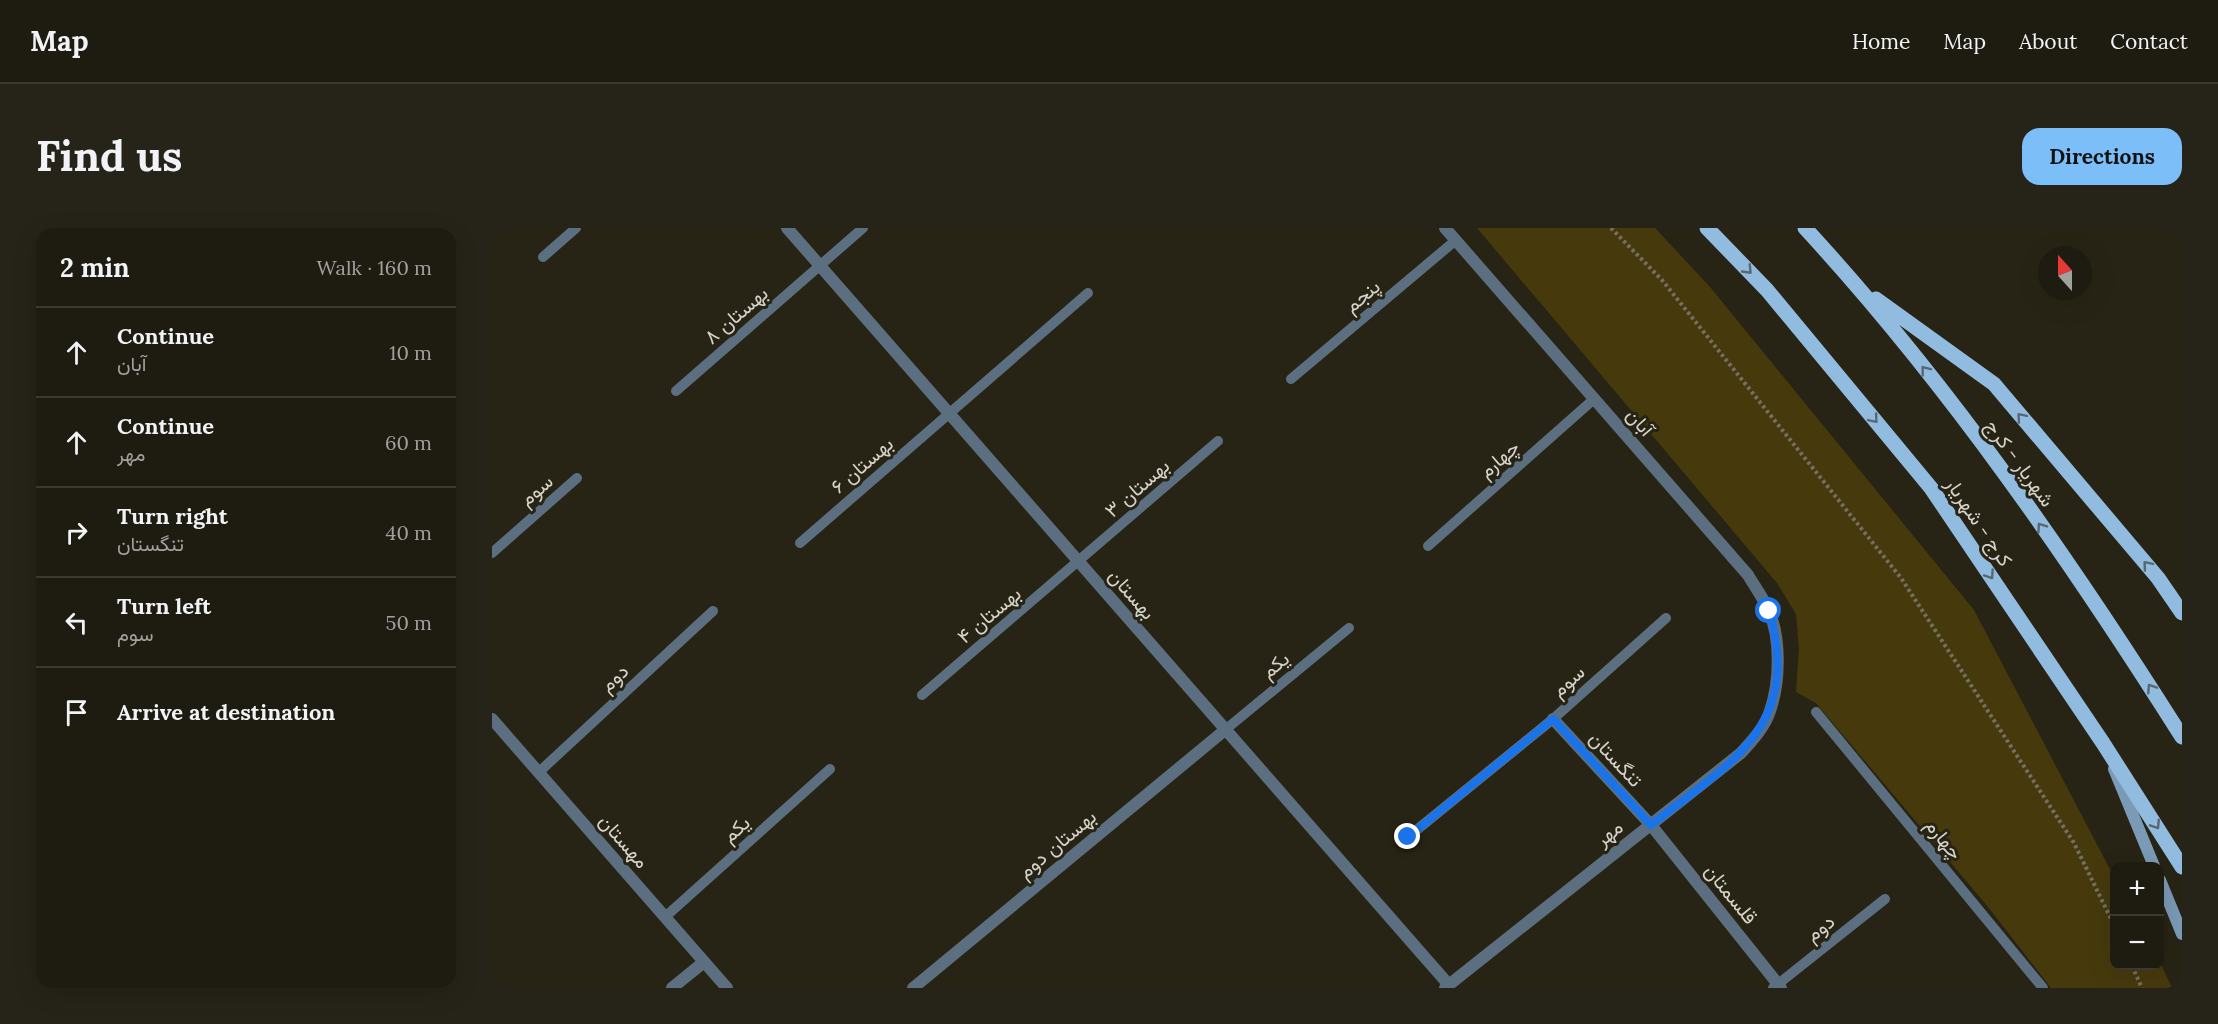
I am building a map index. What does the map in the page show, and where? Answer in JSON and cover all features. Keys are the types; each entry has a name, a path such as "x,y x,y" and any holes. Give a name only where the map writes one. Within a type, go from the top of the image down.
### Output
{"main road":[{"name":"کرج - شهریار","path":"1707,228 1767,290 1931,488 2103,743 2182,867"},
{"name":"شهریار - کرج","path":"1805,228 1862,289 1998,466 2090,596 2182,737"},
{"path":"1862,289 1994,384 2158,578 2182,613"},
{"path":"2103,743 2152,862"},
{"path":"2164,890 2182,934"}],"street":[{"name":"بهستان","path":"787,228 1447,987"},
{"name":"آبان","path":"1445,228 1748,575 1769,611 1776,633 1778,656"},
{"name":"مهر","path":"1447,987 1741,753 1758,734 1770,711 1778,656"},
{"name":"مهستان","path":"492,719 727,988"},
{"name":"تنگستان","path":"1553,719 1651,825"},
{"name":"بهستان دوم","path":"913,988 1225,730"},
{"name":"قلسمتان","path":"1651,825 1777,987"},
{"path":"672,988 704,962"}],"lane":[{"path":"543,257 576,228"},
{"name":"بهستان ۸","path":"676,391 863,228"},
{"name":"پنجم","path":"1291,379 1456,240"},
{"path":"948,413 1088,293"},
{"name":"چهارم","path":"1428,546 1594,399"},
{"name":"بهستان ۶","path":"800,543 948,413"},
{"name":"بهستان ۳","path":"1079,563 1218,441"},
{"name":"سوم","path":"492,553 577,478"},
{"name":"بهستان ۴","path":"922,695 1079,563"},
{"name":"دوم","path":"539,772 713,610"},
{"name":"سوم","path":"1408,837 1553,719 1666,618"},
{"name":"یکم","path":"1225,730 1348,628"},
{"name":"چهارم","path":"1816,712 2043,988"},
{"name":"یکم","path":"665,917 830,769"},
{"name":"دوم","path":"1777,987 1885,899"}],"path":[{"path":"1611,228 1662,280 1901,578 2074,843 2110,916"},
{"path":"2134,970 2142,988"}],"shaded area":[{"path":"1477,228 1655,228 1710,287 1974,610 2110,869 2110,970 2164,970 2172,988 2051,988 1989,908 1816,703 1796,692 1799,649 1796,614 1777,583"}],"route":[{"path":"1408,837 1553,719 1651,825 1741,753 1758,734 1770,711 1778,656 1776,633 1769,611"}]}
